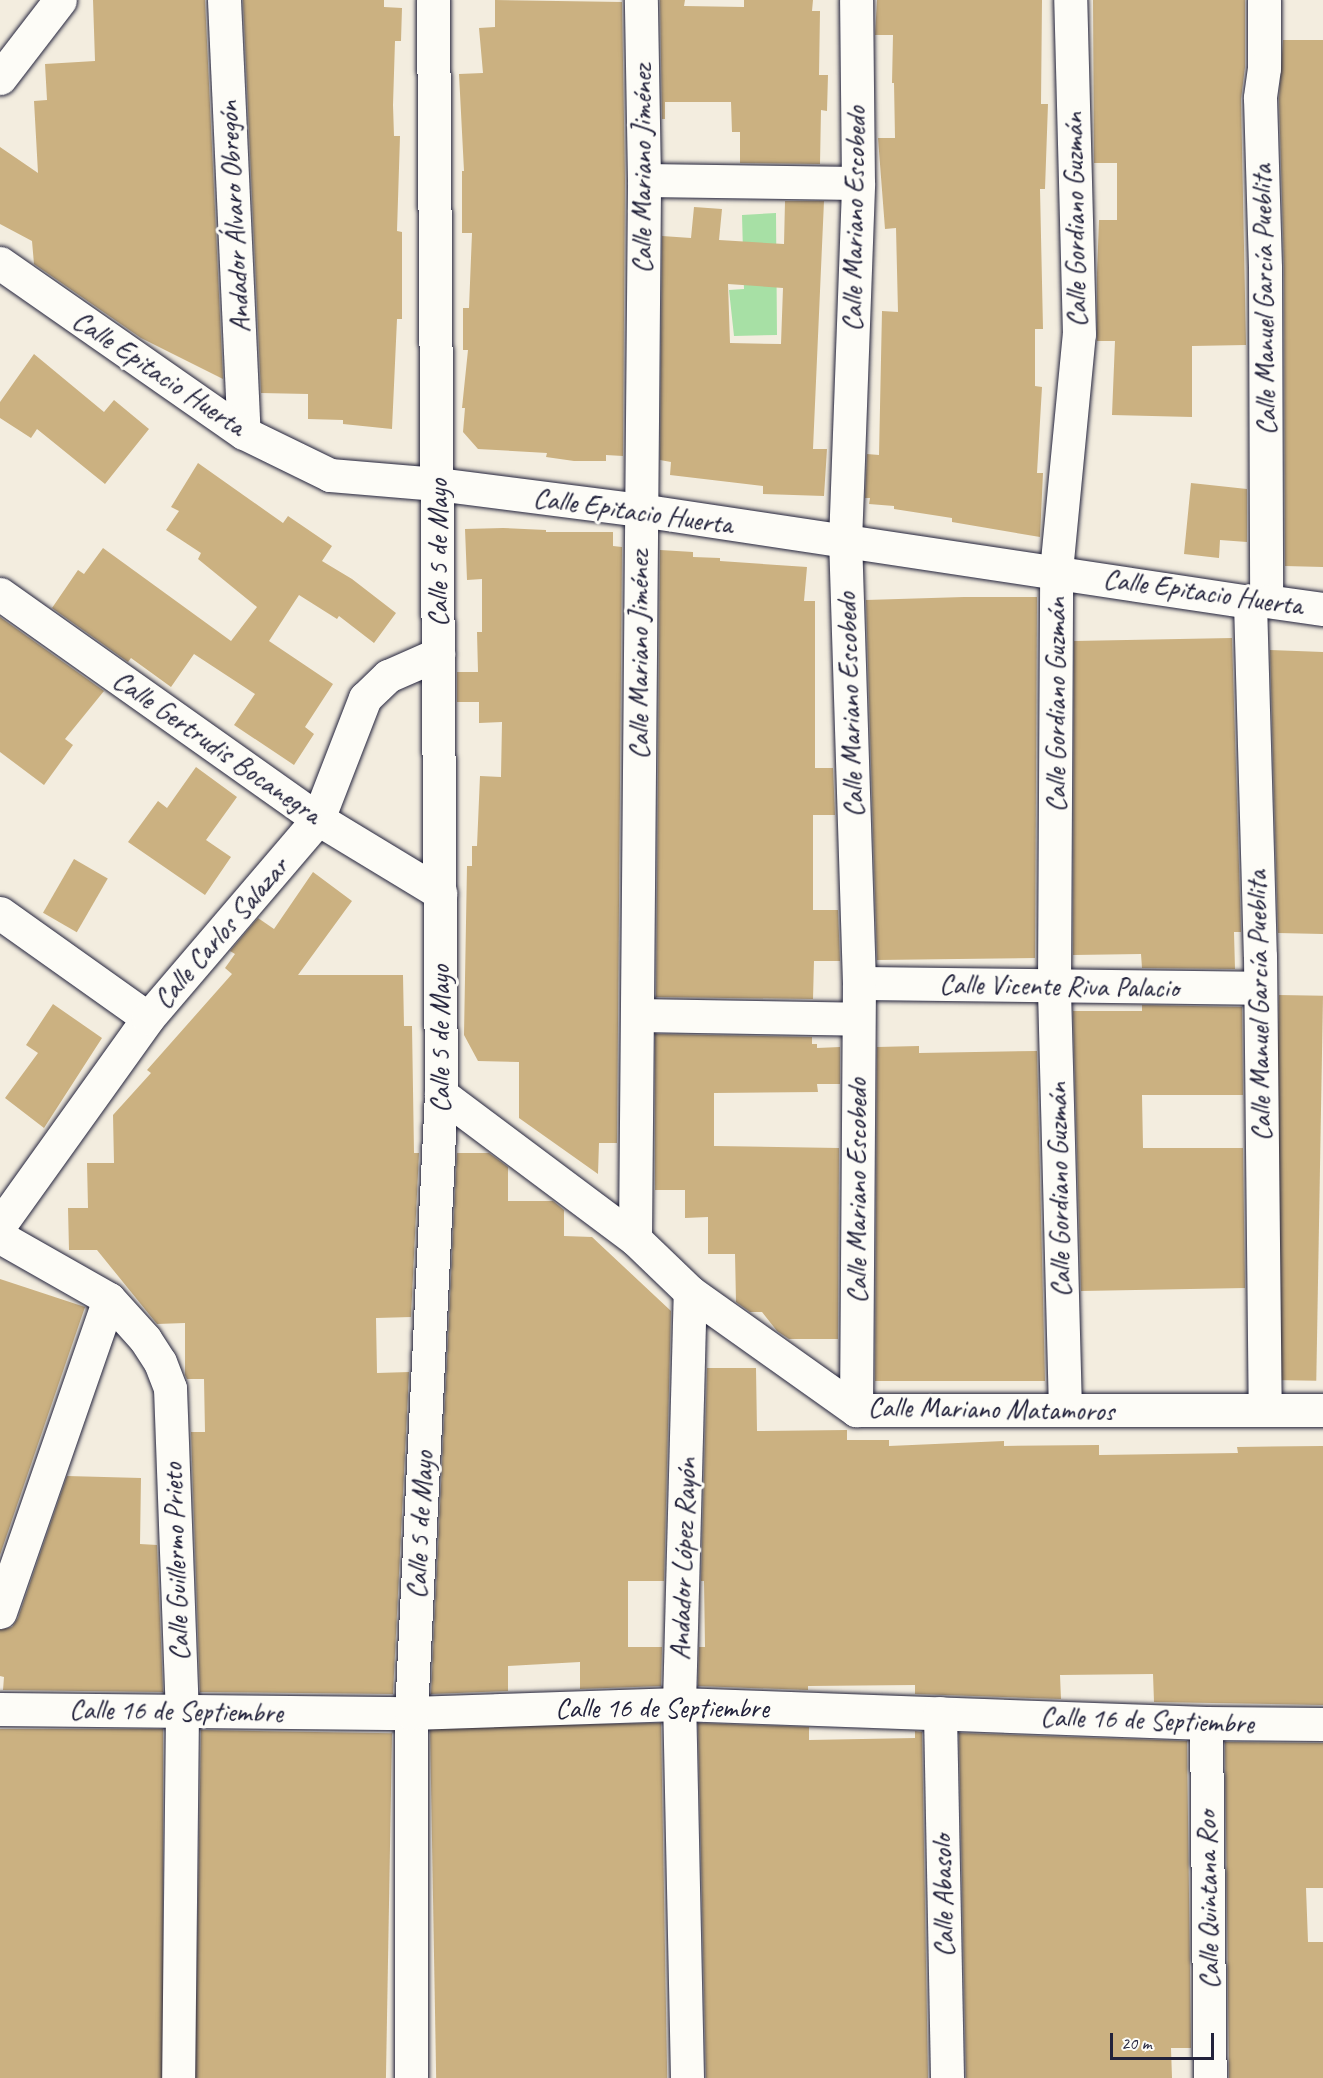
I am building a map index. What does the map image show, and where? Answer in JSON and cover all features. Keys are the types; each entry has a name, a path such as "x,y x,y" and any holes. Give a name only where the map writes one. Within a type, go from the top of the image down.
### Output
{"street":[{"name":"Andador Álvaro Obregón","path":"224,0 244,433"},
{"name":"Calle 5 de Mayo","path":"411,2078 411,1713 441,1094 434,0"},
{"name":"Calle Mariano Jiménez","path":"635,1239 639,1015 640,510 644,180 641,0"},
{"name":"Calle Mariano Escobedo","path":"856,0 858,183 845,542 859,983 856,1410"},
{"name":"Calle Gordiano Guzmán","path":"1065,1410 1054,987 1056,571 1079,334 1070,0"},
{"name":"Calle Manuel García Pueblita","path":"1264,0 1264,68 1260,98 1265,268 1258,602 1265,1410"},
{"path":"0,78 57,1"},
{"path":"644,180 858,183"},
{"name":"Calle Epitacio Huerta","path":"0,263 244,433 330,475 437,484 640,510 1258,602 1323,609"},
{"name":"Calle Gertrudis Bocanegra","path":"0,594 318,819 440,893"},
{"name":"Calle Carlos Salazar","path":"0,1225 148,1018 318,819 365,698 388,676 438,654"},
{"path":"0,913 148,1018"},
{"name":"Calle Vicente Riva Palacio","path":"859,983 1260,988"},
{"path":"639,1015 858,1019"},
{"name":"Calle Mariano Matamoros","path":"441,1094 635,1239 690,1293 856,1410 1323,1410"},
{"name":"Calle Guillermo Prieto","path":"0,1237 109,1299 145,1338 160,1362 170,1388 182,1711 178,2078"},
{"name":"Andador López Rayón","path":"687,2078 679,1704 690,1293"},
{"path":"0,1612 109,1299"},
{"name":"Calle 16 de Septiembre","path":"0,1709 411,1713 679,1704 1206,1723 1323,1724"},
{"name":"Calle Abasolo","path":"940,1713 947,2078"},
{"name":"Calle Quintana Roo","path":"1206,1723 1210,2078"}],"green space":[{"path":"776,213 777,335 734,336 729,290 744,289 742,215"}],"building":[{"path":"93,0 205,0 223,379 141,338 34,264 32,241 0,224 0,147 38,173 34,101 47,100 45,64 95,61"},
{"path":"243,0 384,0 384,7 402,8 401,41 395,41 393,105 394,136 400,136 397,231 402,232 402,319 397,319 392,429 343,424 343,420 308,419 308,394 261,393"},
{"path":"495,0 622,2 625,180 623,456 606,455 606,461 574,461 546,457 547,453 478,449 463,432 465,408 462,408 468,350 463,350 463,308 469,308 472,233 462,233 462,171 464,171 459,74 483,73 479,28 495,27"},
{"path":"660,0 685,0 684,6 744,7 744,0 813,0 812,11 820,11 819,75 828,75 827,111 821,110 820,164 740,163 740,132 732,132 731,102 665,102 665,119 662,119"},
{"path":"877,0 1042,0 1041,104 1048,104 1045,189 1040,189 1043,329 1035,329 1035,386 1042,387 1037,473 1043,473 1040,537 952,522 952,518 894,509 894,506 869,504 870,498 865,498 867,454 879,455 882,311 898,312 896,228 885,229 878,138 895,138 894,83 892,83 893,35 875,35"},
{"path":"1093,0 1245,0 1245,67 1241,99 1246,345 1192,346 1192,417 1112,415 1115,341 1097,341 1097,273 1099,220 1117,220 1117,163 1094,163"},
{"path":"1283,40 1323,40 1323,567 1285,566 1284,267 1279,99"},
{"path":"785,201 824,201 813,449 827,449 824,496 763,494 763,486 670,475 671,462 660,460 662,236 691,238 694,207 722,209 719,240 784,244","holes":["728,284 783,288 781,344 730,343"]},
{"path":"34,354 104,412 114,400 149,429 105,484 37,429 31,438 0,418 0,402"},
{"path":"198,463 283,523 288,516 332,546 322,561 352,579 396,613 374,643 339,616 337,619 299,595 269,641 333,684 305,727 314,734 294,765 234,725 255,694 194,654 171,687 131,658 128,662 52,608 78,570 84,574 103,548 231,641 257,607 198,559 201,553 166,530 179,511 171,507"},
{"path":"1191,483 1247,489 1247,542 1220,540 1219,558 1184,554"},
{"path":"465,529 546,530 546,532 613,532 613,546 622,547 617,1143 599,1143 598,1174 519,1118 519,1062 478,1061 464,1035 467,866 472,866 472,846 477,846 480,776 501,777 502,722 479,723 479,702 457,702 457,672 478,672 477,632 482,632 482,579 467,580"},
{"path":"660,550 693,552 693,557 720,558 720,561 807,567 804,601 815,601 815,768 833,768 835,815 813,815 813,910 838,910 840,961 814,961 813,999 656,997"},
{"path":"1037,597 1035,958 877,960 866,600"},
{"path":"0,617 104,691 65,739 73,745 44,785 0,752"},
{"path":"1232,638 1241,932 1234,932 1235,969 1142,968 1141,954 1073,955 1074,641"},
{"path":"1270,650 1323,652 1323,934 1278,933"},
{"path":"196,767 237,797 206,840 231,857 205,895 128,842 158,801 167,808"},
{"path":"74,859 108,878 77,932 43,913"},
{"path":"313,872 352,901 298,975 403,975 404,1026 412,1026 414,1153 419,1153 411,1317 376,1318 377,1373 409,1372 393,1694 200,1692 191,1432 205,1432 204,1379 187,1379 185,1375 185,1323 157,1324 97,1250 69,1250 68,1208 88,1208 87,1163 114,1163 113,1115 151,1073 147,1070 232,974 225,968 235,954 230,951 258,918 274,929"},
{"path":"1279,995 1323,996 1316,1381 1272,1380"},
{"path":"53,1004 102,1038 44,1128 5,1098 38,1053 26,1045"},
{"path":"1142,1005 1242,1007 1243,1095 1142,1095 1143,1148 1243,1148 1245,1288 1081,1291 1073,1011 1142,1011"},
{"path":"655,1034 812,1037 812,1044 817,1044 817,1048 840,1047 840,1084 817,1084 818,1092 714,1093 714,1146 839,1148 838,1339 789,1339 777,1331 762,1312 750,1312 736,1302 735,1254 708,1254 708,1217 685,1218 685,1190 655,1190"},
{"path":"919,1046 919,1053 1037,1051 1045,1381 875,1381 877,1047"},
{"path":"457,1153 489,1153 508,1167 508,1201 553,1201 564,1210 564,1236 592,1237 671,1311 664,1581 628,1581 628,1647 662,1647 661,1686 580,1689 580,1662 508,1666 508,1691 431,1694"},
{"path":"0,1279 85,1307 0,1555"},
{"path":"707,1368 756,1368 757,1431 847,1430 847,1440 889,1440 889,1446 1004,1441 1004,1446 1099,1445 1099,1455 1238,1453 1237,1447 1323,1446 1323,1705 1154,1702 1153,1674 1060,1675 1061,1699 915,1694 915,1685 808,1686 808,1690 698,1686 699,1647 705,1647 704,1581 701,1581"},
{"path":"67,1476 141,1478 140,1544 157,1545 163,1692 3,1690 4,1677 0,1676 0,1630 12,1627 18,1618"},
{"path":"661,1723 667,2078 436,2078 430,1727"},
{"path":"698,1723 809,1727 809,1740 915,1738 915,1731 922,1732 928,2078 706,2078"},
{"path":"0,1729 163,1729 163,2078 0,2078"},
{"path":"201,1730 392,1733 386,2078 195,2078"},
{"path":"959,1733 1187,1741 1191,2048 1171,2048 1172,2078 966,2078"},
{"path":"1225,1742 1323,1743 1323,1888 1306,1888 1308,1942 1323,1942 1323,2078 1229,2078"}]}
